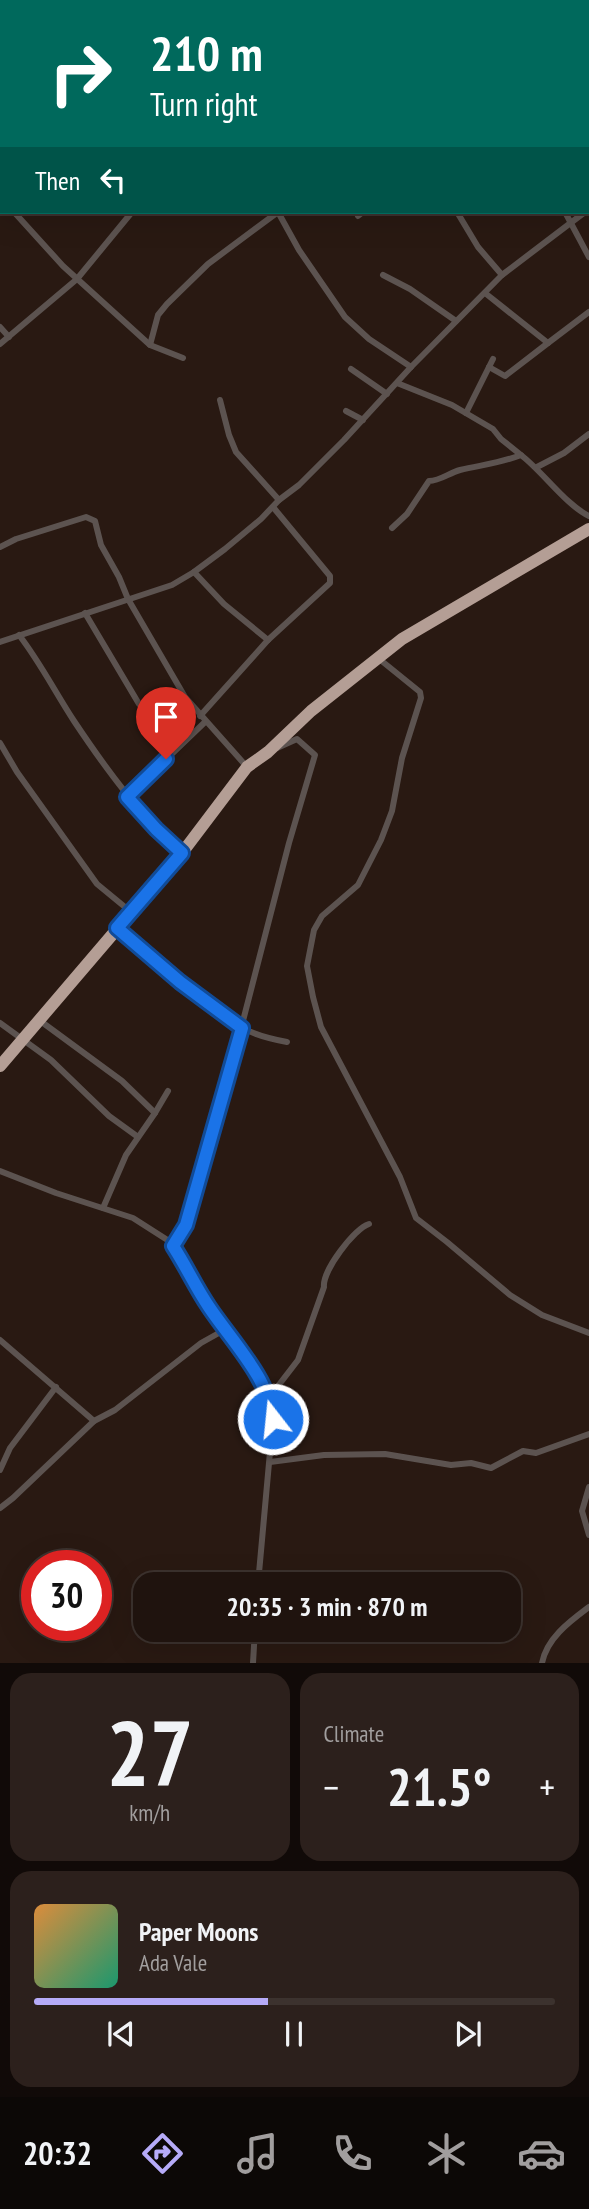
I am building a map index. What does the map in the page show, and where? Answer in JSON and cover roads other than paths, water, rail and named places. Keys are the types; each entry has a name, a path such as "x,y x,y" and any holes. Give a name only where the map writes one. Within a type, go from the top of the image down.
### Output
{"highway":[{"path":"0,1066 182,853 247,767 268,752 377,657 442,613 589,529"}],"street":[{"path":"16,214 77,279 150,345 183,358"},
{"path":"0,344 77,279 130,214"},
{"path":"150,345 158,316 167,304 208,264 275,214"},
{"path":"279,214 299,250 345,317 389,354 411,367"},
{"path":"458,214 478,247 502,275"},
{"path":"566,214 589,257"},
{"path":"0,642 172,585 194,572 299,485 502,275 582,214"},
{"path":"383,275 410,289 456,321"},
{"path":"485,293 548,343"},
{"path":"489,368 505,376 589,313"},
{"path":"0,327 9,337"},
{"path":"466,413 493,359"},
{"path":"351,369 387,394"},
{"path":"397,383 466,413 493,429 500,439 537,467 579,510 589,516"},
{"path":"220,400 230,440 236,452 279,500"},
{"path":"346,411 363,420"},
{"path":"537,467 564,453 589,434"},
{"path":"392,528 407,514 429,481 436,481 459,470 500,463 521,455"},
{"path":"127,797 203,719 268,640 330,583 331,579 273,507"},
{"path":"0,547 16,539 86,517 92,518 100,545 185,697 247,767"},
{"path":"194,572 224,604 268,640"},
{"path":"85,613 138,704"},
{"path":"19,635 127,797 182,853"},
{"path":"377,657 420,692 421,698 402,758 392,811 381,840 358,885 322,916 314,930 307,966 321,1027 394,1165 416,1219 510,1295 542,1315 589,1333"},
{"path":"173,1246 186,1225 315,755 297,739 268,752"},
{"path":"0,743 17,772 97,884 131,912"},
{"path":"117,928 180,982 242,1028 287,1042"},
{"path":"39,1019 122,1082 155,1113"},
{"path":"0,1023 51,1060 109,1116 138,1137"},
{"path":"103,1208 126,1155 168,1091"},
{"path":"0,1171 46,1190 144,1223 173,1246 209,1307 267,1392 273,1419 259,1572"},
{"path":"267,1392 278,1386 298,1360 324,1287 324,1280 332,1265 348,1242 363,1226 369,1224"},
{"path":"0,1508 94,1421 115,1410 201,1343 226,1329"},
{"path":"0,1340 94,1421"},
{"path":"0,1470 10,1448 56,1387"},
{"path":"270,1462 324,1455 385,1454 451,1465 471,1463 491,1468 523,1451 536,1453 589,1434"},
{"path":"589,1487 582,1511 589,1535"},
{"path":"542,1663 545,1649 567,1624 589,1608"},
{"path":"253,1663 254,1642"}]}
